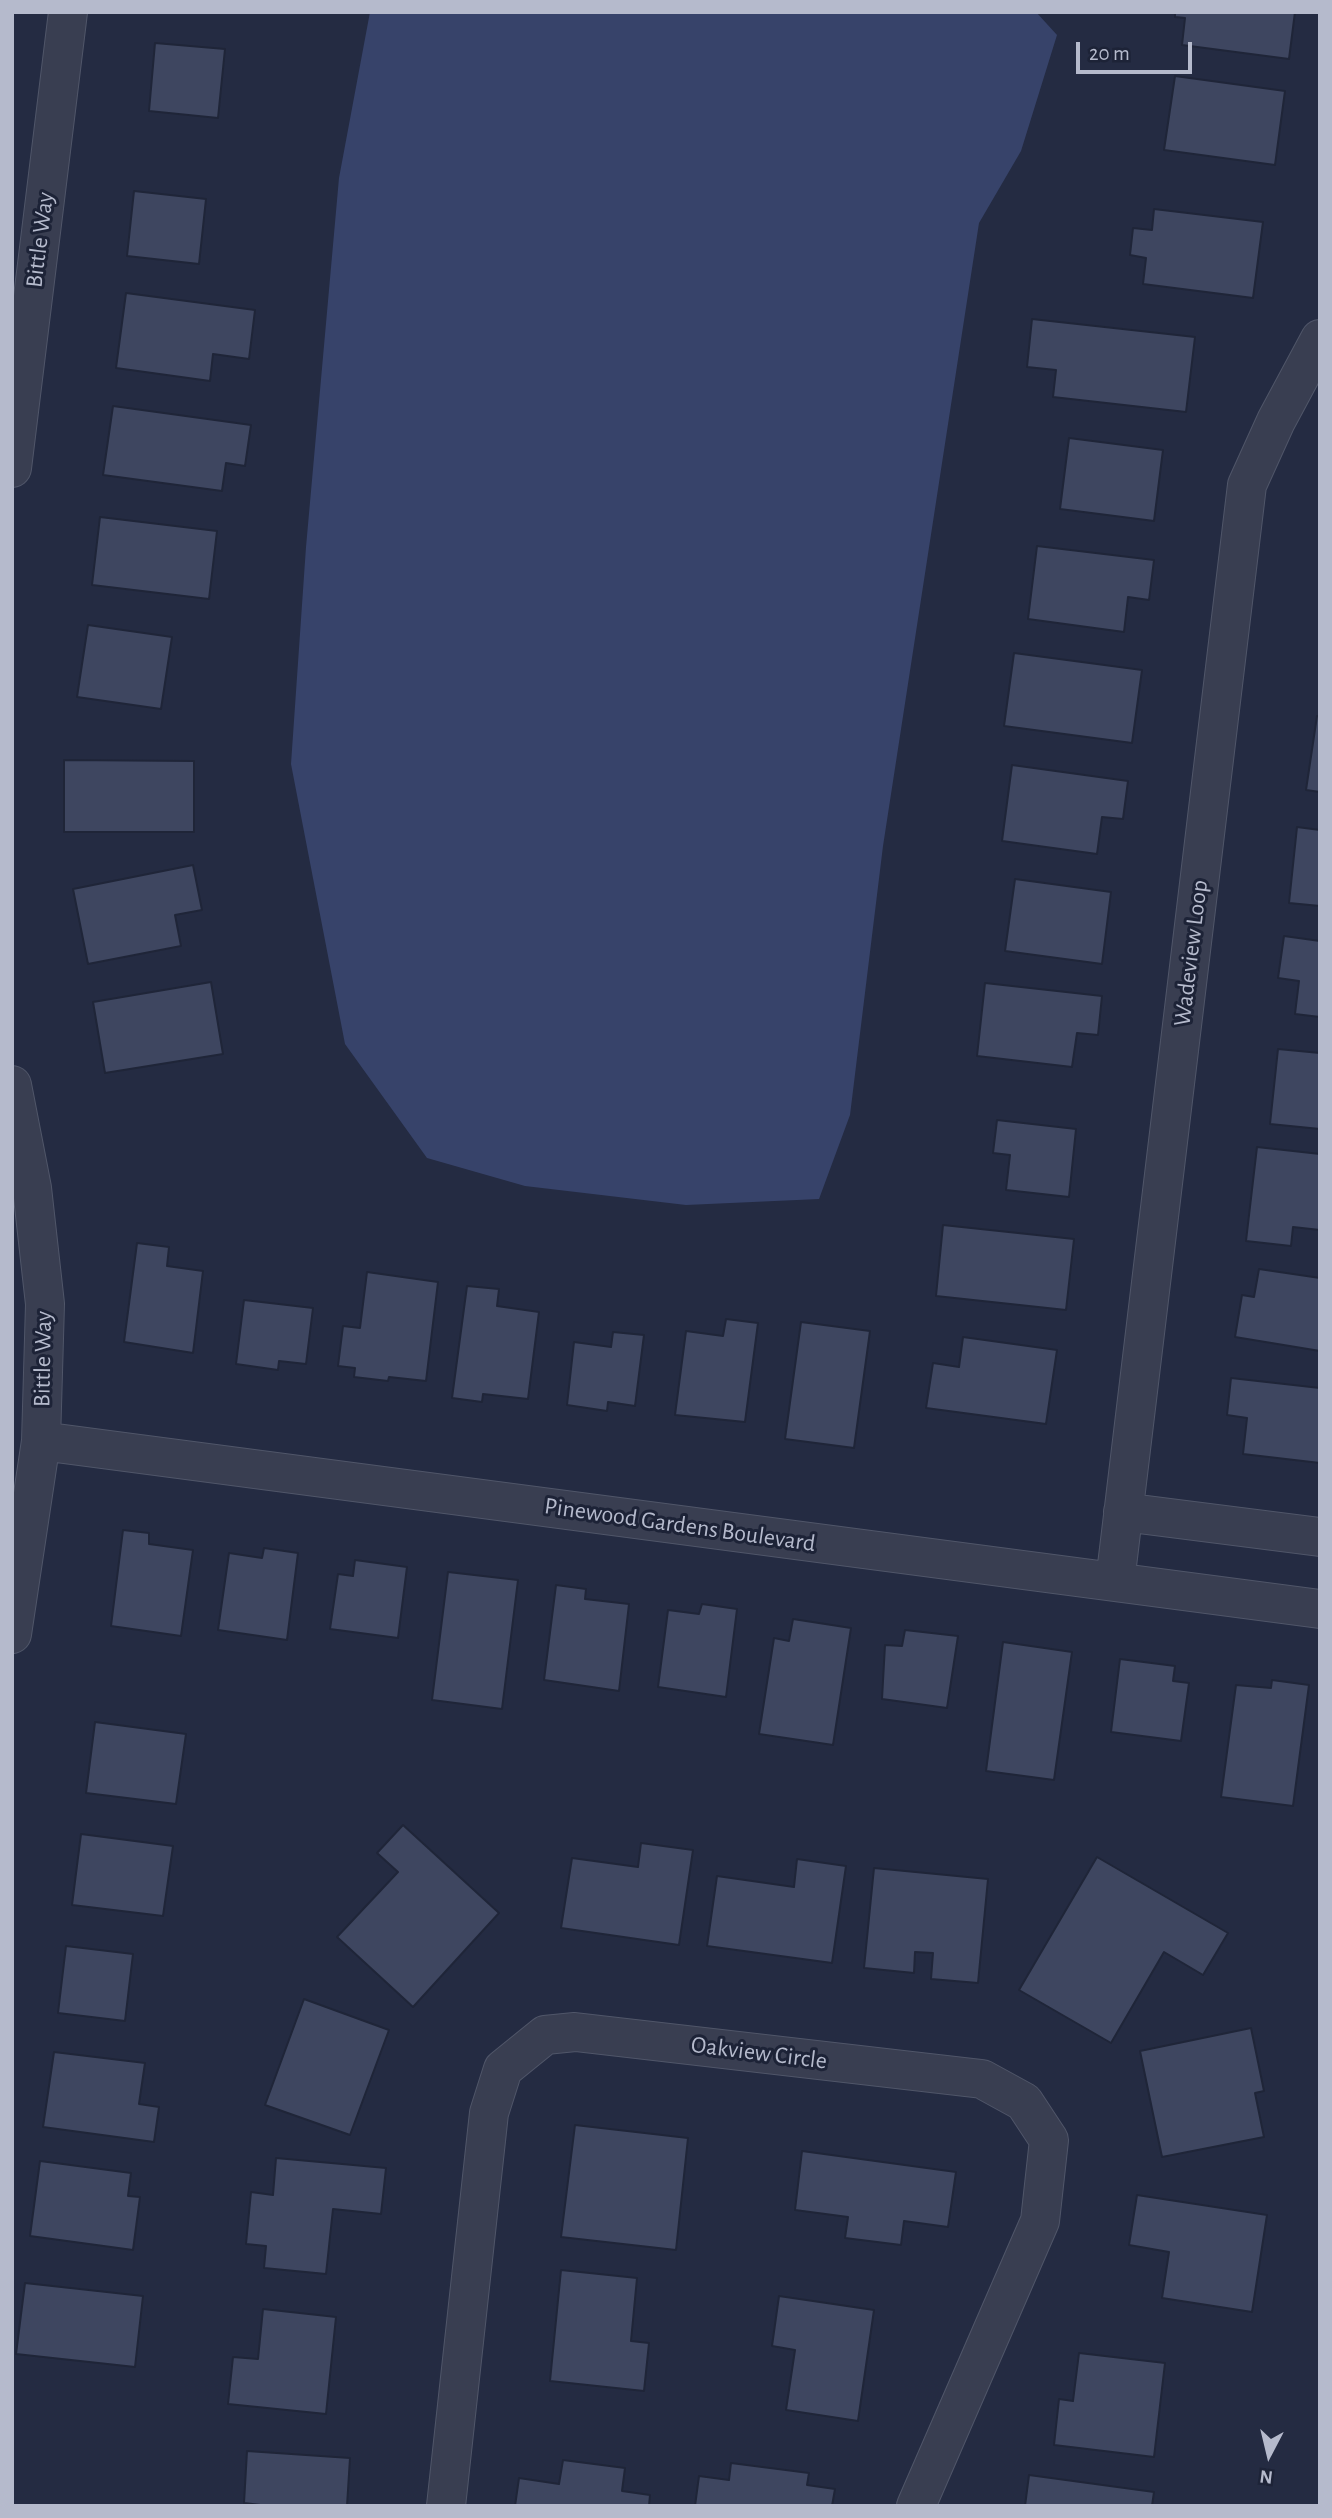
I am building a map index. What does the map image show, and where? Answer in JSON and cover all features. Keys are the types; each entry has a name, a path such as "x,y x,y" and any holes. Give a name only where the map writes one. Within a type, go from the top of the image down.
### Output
{"street":[{"name":"Bittle Way","path":"12,468 68,12"},
{"name":"Wadeview Loop","path":"1115,1582 1247,485 1276,421 1320,339"},
{"name":"Bittle Way","path":"12,1085 32,1188 45,1304 41,1441 12,1634"},
{"name":"Pinewood Gardens Boulevard","path":"41,1441 1320,1609"},
{"path":"1124,1513 1320,1537"},
{"name":"Oakview Circle","path":"446,2506 489,2113 503,2069 545,2035 575,2032 982,2079 1024,2102 1049,2140 1040,2221 916,2506"}],"water":[{"path":"370,12 1036,12 1057,35 1021,151 979,223 883,846 850,1115 819,1199 686,1205 525,1186 427,1158 345,1044 291,764 306,547 339,178"}],"building":[{"path":"1175,12 1295,12 1289,59 1182,45 1185,18 1175,17"},
{"path":"155,43 225,49 218,118 149,111"},
{"path":"1175,76 1285,91 1275,165 1164,150"},
{"path":"134,191 206,199 199,264 127,256"},
{"path":"1154,209 1263,222 1253,298 1143,284 1146,258 1130,255 1133,228 1152,230"},
{"path":"126,293 255,310 249,359 213,354 210,381 116,368"},
{"path":"1032,319 1195,337 1186,412 1053,397 1056,370 1027,367"},
{"path":"113,406 251,425 245,466 226,463 222,491 103,475"},
{"path":"1069,438 1163,450 1154,521 1060,509"},
{"path":"100,517 217,531 209,599 92,585"},
{"path":"1037,546 1154,560 1149,600 1128,597 1124,632 1028,619"},
{"path":"88,625 172,637 161,709 77,697"},
{"path":"1014,653 1142,670 1132,743 1004,726"},
{"path":"1317,716 1320,716 1320,792 1306,790"},
{"path":"64,760 194,761 194,832 64,832"},
{"path":"1012,765 1128,781 1123,819 1102,817 1097,854 1002,841"},
{"path":"1297,827 1320,830 1320,906 1289,903"},
{"path":"193,865 202,910 175,915 181,946 88,964 73,889"},
{"path":"1015,879 1111,892 1102,964 1005,951"},
{"path":"1284,936 1320,941 1320,1017 1295,1014 1299,981 1278,978"},
{"path":"211,982 223,1054 105,1073 93,1002"},
{"path":"985,983 1102,996 1098,1035 1077,1033 1072,1067 977,1056"},
{"path":"1278,1049 1320,1053 1320,1129 1270,1124"},
{"path":"997,1120 1076,1129 1069,1197 1006,1190 1010,1155 993,1153"},
{"path":"1257,1147 1320,1154 1320,1230 1293,1227 1291,1246 1246,1241"},
{"path":"943,1225 1074,1239 1066,1310 936,1296"},
{"path":"137,1243 169,1247 167,1266 203,1271 193,1353 124,1342"},
{"path":"1259,1269 1320,1278 1320,1351 1235,1337 1242,1295 1254,1297"},
{"path":"367,1272 438,1282 426,1381 389,1377 388,1381 354,1377 355,1368 338,1366 343,1326 360,1328"},
{"path":"467,1286 499,1289 497,1306 539,1312 528,1399 483,1394 482,1402 452,1398"},
{"path":"244,1300 313,1308 306,1364 279,1361 278,1370 236,1364"},
{"path":"726,1319 758,1323 745,1422 675,1415 686,1331 723,1336"},
{"path":"801,1322 870,1331 854,1448 785,1439"},
{"path":"613,1332 644,1335 635,1406 608,1402 607,1411 567,1405 574,1342 611,1347"},
{"path":"963,1337 1057,1350 1046,1424 926,1408 933,1363 959,1367"},
{"path":"1231,1378 1320,1388 1320,1463 1243,1454 1247,1418 1227,1415"},
{"path":"123,1530 149,1533 149,1544 193,1550 181,1636 111,1626"},
{"path":"264,1548 298,1553 287,1640 218,1630 229,1553 262,1558"},
{"path":"355,1560 407,1567 398,1638 330,1629 338,1574 353,1576"},
{"path":"448,1572 518,1580 502,1709 432,1700"},
{"path":"556,1585 586,1589 585,1599 629,1604 619,1691 544,1680"},
{"path":"702,1604 737,1609 726,1697 658,1687 668,1610 699,1614"},
{"path":"793,1619 851,1628 833,1745 759,1734 774,1638 789,1641"},
{"path":"905,1630 958,1636 947,1708 882,1699 885,1645 902,1646"},
{"path":"1003,1642 1072,1652 1054,1780 986,1771"},
{"path":"1120,1659 1175,1666 1173,1681 1189,1683 1181,1741 1111,1732"},
{"path":"1272,1680 1309,1685 1293,1806 1221,1797 1236,1685 1271,1688"},
{"path":"95,1722 186,1734 176,1804 86,1793"},
{"path":"403,1825 499,1913 413,2007 337,1937 398,1872 377,1853"},
{"path":"81,1834 173,1846 163,1916 72,1905"},
{"path":"641,1843 693,1850 679,1945 561,1928 572,1858 638,1867"},
{"path":"1097,1857 1228,1933 1203,1975 1164,1952 1111,2043 1019,1990"},
{"path":"797,1859 846,1866 832,1963 707,1946 717,1876 794,1887"},
{"path":"874,1868 988,1879 978,1983 931,1979 933,1953 915,1952 914,1973 864,1968"},
{"path":"66,1946 133,1954 125,2021 58,2013"},
{"path":"304,1999 389,2030 350,2135 265,2105"},
{"path":"1251,2028 1264,2091 1255,2093 1264,2137 1162,2157 1140,2051"},
{"path":"54,2052 145,2063 139,2104 159,2107 154,2142 43,2127"},
{"path":"575,2125 688,2138 676,2250 561,2237"},
{"path":"802,2151 956,2172 948,2227 904,2221 901,2245 845,2238 848,2217 795,2210"},
{"path":"276,2158 386,2168 381,2214 333,2209 326,2274 264,2268 266,2246 246,2244 251,2192 273,2195"},
{"path":"40,2161 131,2173 128,2196 140,2197 133,2250 30,2236"},
{"path":"1137,2195 1267,2215 1252,2312 1162,2298 1169,2252 1129,2245"},
{"path":"561,2270 637,2278 631,2341 649,2343 644,2391 550,2381"},
{"path":"25,2283 143,2296 135,2367 16,2354"},
{"path":"779,2296 874,2310 858,2421 786,2410 795,2350 772,2346"},
{"path":"263,2309 336,2317 326,2414 228,2404 233,2357 258,2359"},
{"path":"1079,2353 1165,2363 1154,2457 1054,2445 1059,2399 1073,2401"},
{"path":"247,2451 350,2458 347,2506 269,2506 244,2503"},
{"path":"563,2460 625,2468 622,2491 650,2495 649,2506 515,2506 519,2478 559,2484"},
{"path":"731,2463 809,2473 807,2485 835,2489 832,2506 695,2506 699,2476 729,2480"},
{"path":"1029,2475 1154,2492 1152,2506 1025,2506"}]}
